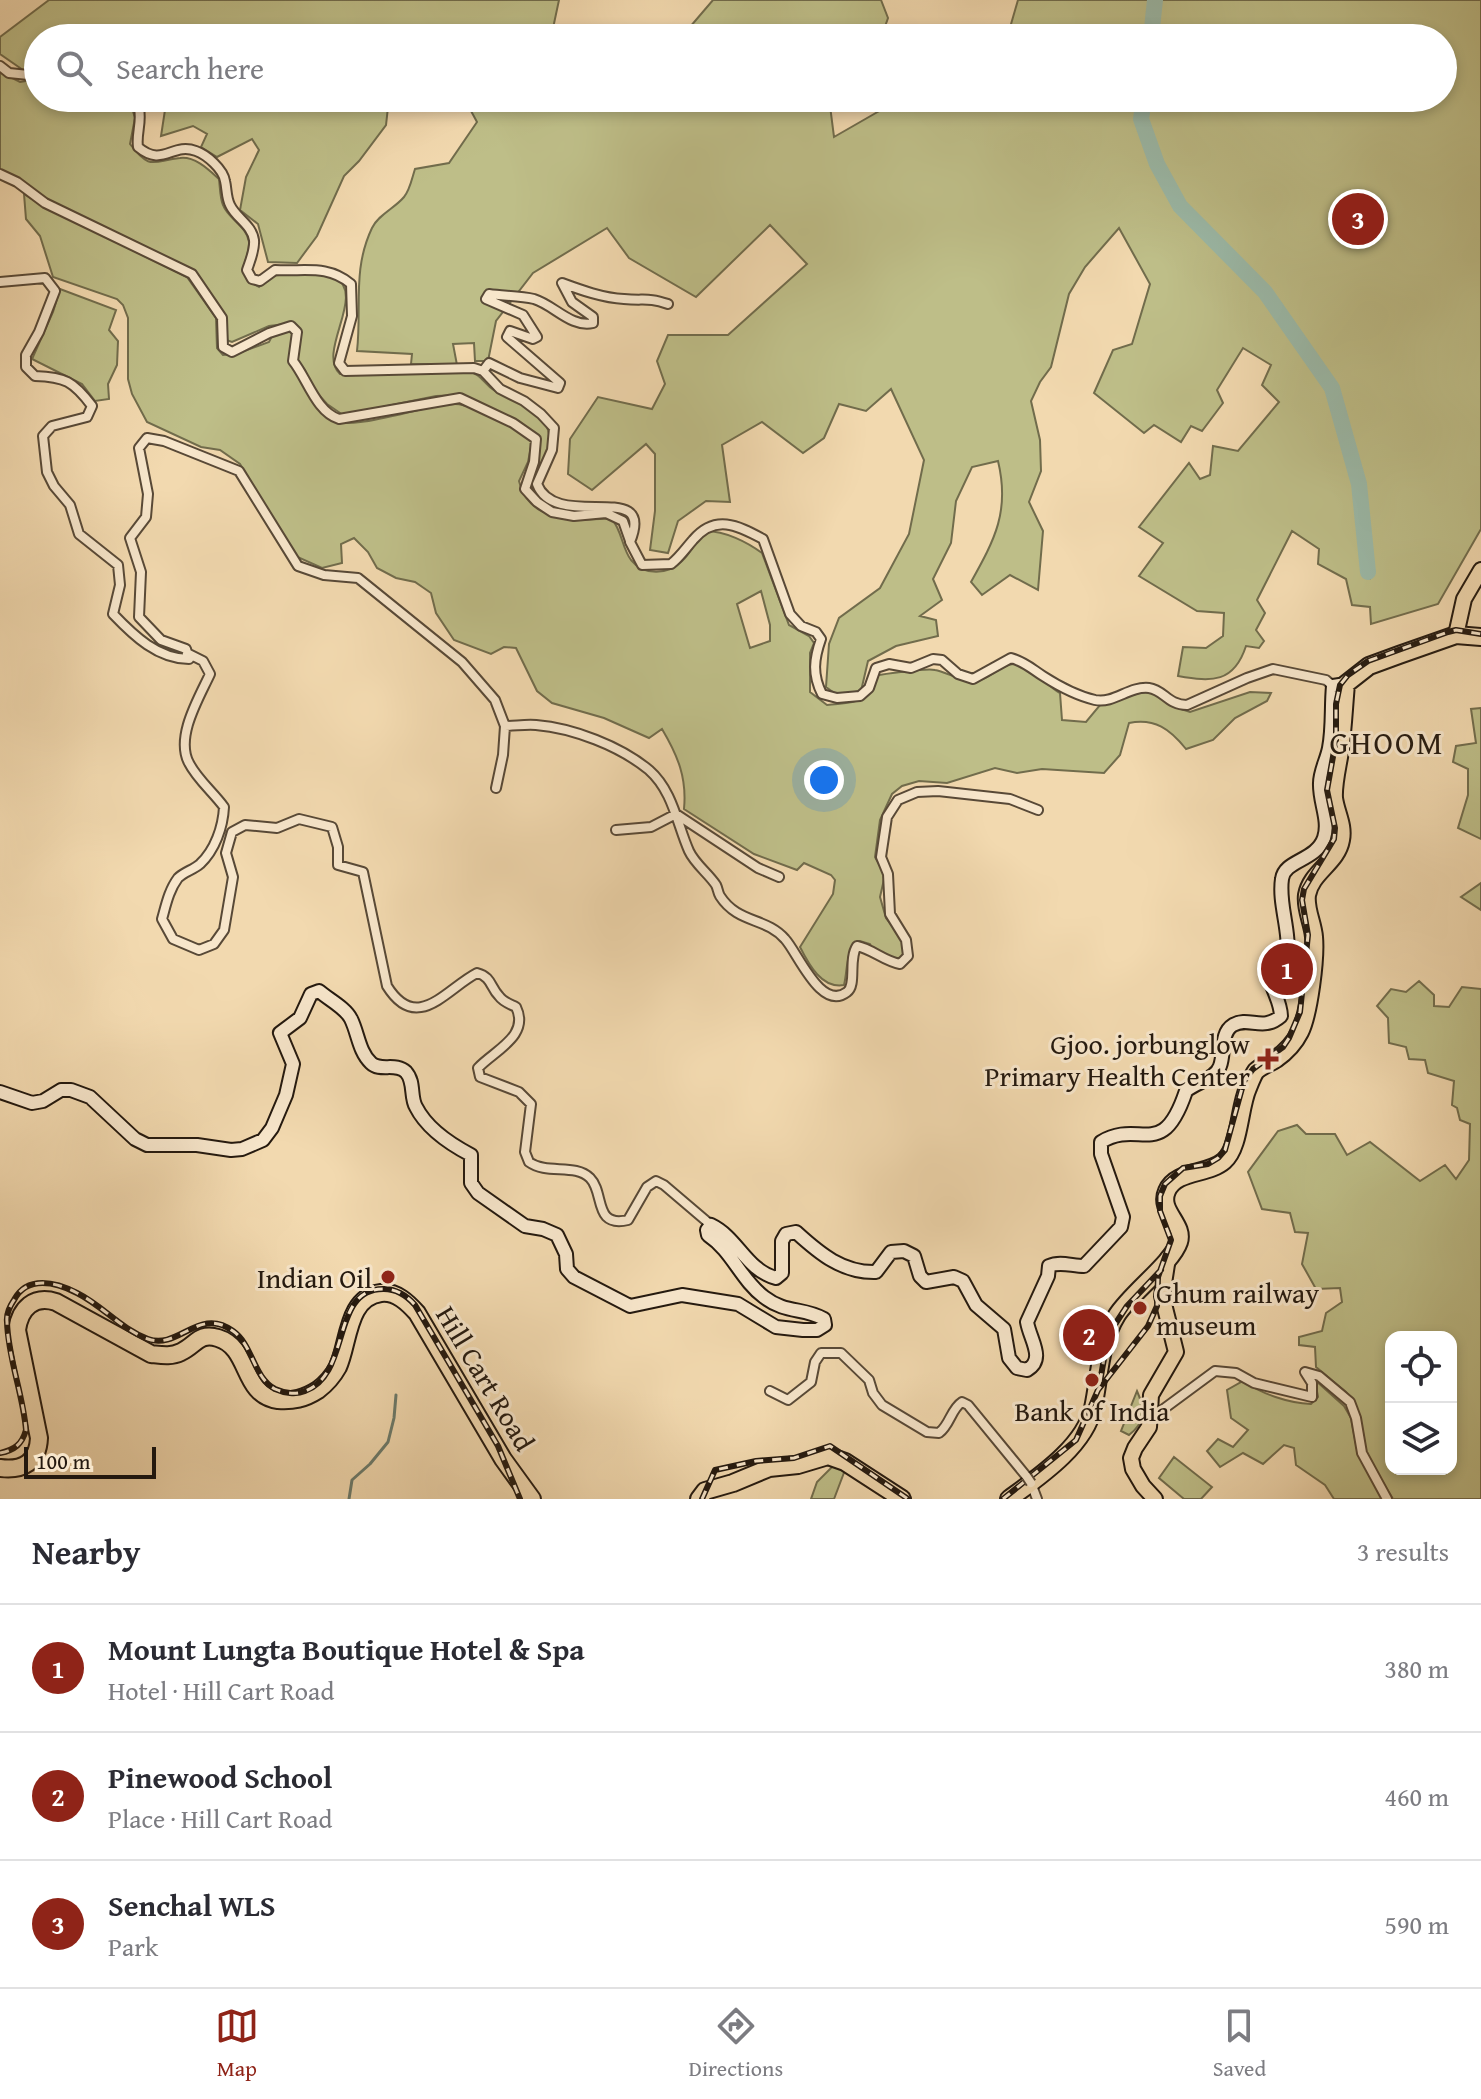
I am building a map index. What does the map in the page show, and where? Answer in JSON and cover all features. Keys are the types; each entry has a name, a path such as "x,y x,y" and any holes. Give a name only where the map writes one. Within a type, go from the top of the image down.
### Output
{"highway":[{"path":"1009,1499 1032,1486 1081,1438 1093,1411 1106,1336 1135,1291 1168,1258 1179,1241 1179,1232 1165,1207 1168,1188 1175,1181 1221,1164 1227,1158 1233,1148 1246,1090 1256,1071 1277,1059 1301,1030 1307,1010 1314,937 1307,898 1313,882 1337,852 1341,840 1342,826 1334,797 1340,685 1369,666 1456,635 1481,637"},
{"name":"Hill Cart Road","path":"0,1468 12,1470 25,1466 35,1458 38,1449 39,1438 17,1330 18,1320 29,1304 47,1299 56,1302 151,1354 166,1356 181,1352 206,1335 224,1340 233,1345 239,1354 254,1389 270,1398 293,1402 319,1389 335,1372 355,1312 362,1302 377,1294 389,1293 405,1301 417,1313 503,1459 532,1499"},
{"path":"699,1499 705,1491 769,1468 798,1465 828,1456 845,1462 902,1499"}],"main road":[{"path":"1456,635 1464,599 1481,570"},
{"path":"0,1092 32,1103 43,1101 61,1090 71,1090 90,1097 135,1139 147,1145 197,1145 231,1150 254,1146 272,1128 291,1078 293,1064 280,1033 300,1018 311,994 319,991 351,1016 358,1040 370,1063 375,1066 396,1066 406,1073 412,1085 415,1106 448,1143 471,1155 471,1183 478,1193 525,1226 557,1235 566,1254 567,1269 574,1277 630,1306 682,1295 738,1304 776,1327 817,1330 825,1325 824,1319 816,1314 782,1309 762,1296 742,1275 720,1243 708,1235 711,1225 720,1230 762,1274 776,1278 782,1273 782,1241 786,1234 796,1232 830,1261 858,1273 876,1272 891,1252 904,1251 914,1256 920,1276 926,1282 954,1277 963,1281 976,1305 1004,1329 1009,1358 1017,1368 1027,1370 1035,1365 1038,1356 1027,1322 1048,1276 1049,1266 1057,1263 1071,1267 1084,1266 1121,1227 1123,1217 1101,1154 1101,1142 1110,1136 1149,1135 1164,1131 1178,1113 1186,1091 1213,1076 1220,1068 1225,1034 1230,1026 1239,1023 1263,1025 1281,1016 1280,1004 1271,986 1271,974 1275,966 1286,958 1289,946 1282,915 1281,880 1284,870 1305,860 1323,842 1326,826 1320,779 1330,745 1340,685"},
{"path":"1155,1499 1138,1477 1131,1458 1149,1427 1151,1395 1176,1352 1177,1345 1162,1296 1168,1258"}],"street":[{"path":"0,66 9,73 24,75"},
{"path":"140,112 138,147 146,154 156,157 184,149 197,151 220,170 231,208 252,231 254,242 247,270 252,279 260,281 275,270 298,272 310,268 327,271 351,284 352,316 339,363 345,371 474,368 483,371 500,389 524,401 554,428 552,450 537,484 540,491 564,507 580,509 600,505 628,512 634,517 635,526 630,542"},
{"path":"0,174 17,182 45,203 192,274 222,318 223,347 232,352 269,333 291,326 297,332 293,361 330,417 339,419 460,398 513,423 536,439 534,462 525,489 552,512 574,516 606,513 623,521 642,565 671,564 706,526 734,526 763,539 790,614 801,626 816,632 821,639 814,666 816,682 822,694 837,698 860,696 869,688 876,668 889,664 911,668 933,659 942,660 958,674 973,679 1011,658 1093,700 1107,701 1146,688 1157,690 1176,705 1187,705 1273,669 1340,685"},
{"path":"0,282 45,278 55,291 26,355 26,367 35,376 60,377 78,388 92,406 87,417 52,426 43,436 47,472 70,505 79,534 118,565 120,585 113,614 158,652 178,659 189,659 186,649 161,640 139,617 141,572 130,538 146,517 148,494 139,448 147,438 164,441 239,471 298,566 324,575 358,578 462,662 495,700 505,726 496,788"},
{"path":"483,371 489,363 520,378 558,388 560,383 507,337 510,331 533,339 537,337 523,315 486,299 489,294 536,300 569,319 588,324 593,323 593,317 572,302 562,283 625,300 647,297 668,304"},
{"path":"187,653 203,661 210,674 187,730 183,748 189,764 224,807 223,824 208,855 198,867 180,876 168,898 162,919 173,939 199,950 214,944 224,930 233,877 226,853 232,832 245,825 277,828 299,819 332,827 338,847 338,865 363,872 387,986 395,999 418,1008 435,1004 477,973 485,975 492,982 496,994 516,1007 521,1017 518,1031 478,1068 480,1077 519,1092 531,1104 525,1152 529,1162 545,1170 576,1172 587,1176 593,1181 600,1206 609,1219 619,1222 628,1220 647,1187 656,1181 711,1225"},
{"path":"505,726 534,724 562,730 621,753 650,771 666,793 690,853 721,897 740,917 776,929 788,941 811,978 825,993 834,997 851,988 852,954 857,946 900,964 908,956 906,940 890,914 888,874 881,857 887,817 898,800 917,792 938,791 1010,799 1038,810"},
{"path":"616,830 651,827 676,814"},
{"path":"676,814 758,868 779,877"},
{"path":"770,1391 788,1400 811,1382 815,1362 821,1353 841,1353 869,1380 873,1393 882,1405 927,1432 939,1433 946,1428 957,1406 962,1402 968,1405 1032,1486"},
{"path":"1150,1419 1215,1371 1236,1373 1254,1383 1312,1397 1312,1383 1305,1372 1319,1376 1350,1402 1362,1453 1387,1499"}],"green space":[{"path":"49,0 559,0 554,24 24,24 23,70 0,54 0,37"},
{"path":"713,0 881,0 888,18 886,24 693,24"},
{"path":"1018,0 1151,0 1148,24 1011,24"},
{"path":"1158,0 1481,0 1481,529 1438,604 1371,624 1370,607 1352,605 1346,579 1318,564 1319,549 1292,531 1257,600 1265,613 1256,630 1264,641 1259,648 1246,646 1235,667 1220,677 1201,679 1178,676 1183,647 1206,648 1223,636 1224,613 1197,611 1139,576 1163,543 1139,527 1189,463 1200,479 1210,475 1213,446 1238,451 1279,402 1262,385 1271,365 1243,348 1217,390 1223,403 1202,431 1191,426 1181,442 1154,425 1144,433 1094,393 1113,350 1132,344 1150,284 1119,228 1085,267 1069,294 1051,367 1031,401 1040,440 1041,471 1029,502 1043,531 1038,590 1010,575 982,595 971,582 998,524 1002,495 998,461 972,467 956,501 951,543 933,579 942,600 920,616 936,620 938,636 896,646 868,661 861,691 837,695 826,687 829,644 839,618 880,588 909,534 924,460 891,389 866,411 839,404 824,438 803,453 762,422 722,445 730,502 706,501 678,521 668,553 650,550 655,511 655,454 646,444 592,490 568,474 570,439 598,397 652,409 665,384 657,361 668,335 728,335 807,264 770,225 696,297 629,258 607,228 533,273 496,321 488,361 475,361 474,343 453,344 457,365 411,364 412,354 357,351 360,274 372,228 404,197 415,169 449,163 477,122 472,112 831,112 834,137 878,112 1138,112 1137,119 1154,166 1177,209 1262,296 1327,391 1354,487 1365,572 1370,578 1373,572 1362,483 1335,387 1267,290 1181,204 1144,118 1145,112 1457,112 1457,24 1155,24"},
{"path":"0,72 24,81 24,112 133,112 130,144 143,158 153,162 191,159 219,179 223,205 248,236 249,249 244,271 251,281 259,287 278,275 316,272 335,277 343,285 346,297 334,352 334,364 340,374 465,370 476,374 495,391 525,404 545,423 550,442 535,487 537,491 564,509 615,510 631,520 630,527 619,516 569,512 537,497 528,487 537,462 540,439 519,421 460,395 436,396 343,415 327,404 311,386 305,370 296,359 293,323 269,326 232,342 226,340 225,315 195,272 132,240 44,202 0,171"},
{"path":"165,112 387,112 386,125 344,176 317,236 297,263 268,262 258,224 240,210 246,177 259,150 252,139 217,157 201,147 207,134 193,126 161,136"},
{"path":"24,194 187,277 216,318 217,348 223,355 236,354 269,342 272,336 290,330 295,335 289,362 328,418 352,423 455,404 474,408 506,424 532,442 528,462 519,481 527,499 541,511 559,518 612,519 631,560 642,569 656,572 676,566 706,531 728,535 750,545 762,553 789,625 809,636 814,643 810,653 810,692 827,705 863,698 874,676 930,670 976,681 1012,664 1030,669 1060,693 1062,720 1086,722 1100,705 1142,692 1154,693 1175,707 1190,712 1250,692 1271,693 1267,701 1235,718 1213,740 1186,749 1161,727 1147,722 1129,723 1120,755 1104,773 1042,769 1017,773 995,768 947,783 919,781 902,786 892,794 880,820 875,857 885,875 880,897 886,918 903,940 905,955 897,960 874,952 870,944 860,941 849,954 844,985 829,983 812,968 800,947 833,894 835,880 831,875 804,863 797,870 754,854 684,809 680,768 662,729 649,738 604,718 552,703 537,691 516,648 504,647 491,654 454,640 436,613 431,593 415,582 396,578 377,568 368,552 354,538 341,544 342,563 322,568 293,555 240,464 220,450 201,447 147,422 132,394 128,379 128,318 123,305 117,299 53,277 40,236 26,219","holes":["761,591 770,625 770,641 750,648 737,604"]},
{"path":"60,289 116,310 109,330 118,341 117,365 108,384 109,399 95,401 82,384 32,359"},
{"path":"1481,708 1481,839 1458,828 1468,795 1468,769 1453,762 1456,746 1476,743 1471,709"},
{"path":"1481,883 1481,910 1461,897"},
{"path":"1419,981 1434,995 1434,1006 1449,1007 1462,987 1481,989 1481,1499 1393,1499 1364,1451 1355,1404 1346,1392 1316,1367 1315,1347 1299,1345 1299,1337 1322,1331 1326,1313 1342,1302 1340,1288 1316,1289 1302,1264 1308,1233 1295,1232 1290,1213 1262,1209 1248,1172 1278,1131 1297,1125 1306,1134 1335,1134 1347,1155 1370,1142 1420,1181 1445,1165 1456,1179 1469,1160 1470,1124 1460,1120 1457,1108 1452,1105 1454,1081 1428,1073 1425,1060 1409,1059 1406,1047 1389,1043 1388,1018 1377,1006 1391,989 1406,992"},
{"path":"1315,1380 1344,1406 1351,1418 1358,1455 1382,1499 1334,1499 1325,1485 1296,1465 1294,1448 1284,1445 1263,1464 1243,1453 1220,1467 1207,1451 1218,1439 1233,1447 1248,1430 1231,1418 1227,1390 1243,1381 1276,1397 1311,1404 1318,1397"},
{"path":"1137,1391 1142,1415 1139,1425 1129,1435 1121,1431"},
{"path":"1174,1457 1212,1487 1201,1499 1184,1499 1159,1478"},
{"path":"835,1464 845,1470 834,1499 811,1499 817,1482"}],"waterway":[{"path":"1152,24 1155,0"},
{"path":"1142,112 1141,119 1157,164 1180,206 1265,292 1332,388 1359,484 1368,572"},
{"path":"349,1499 352,1480 388,1442 396,1395"}],"railway":[{"path":"1003,1499 1076,1440 1098,1390 1148,1326 1157,1306 1158,1277 1171,1240 1160,1211 1160,1196 1165,1184 1183,1168 1208,1164 1225,1150 1244,1081 1253,1069 1283,1047 1300,1012 1308,935 1302,900 1304,889 1334,839 1335,828 1327,790 1336,740 1336,704 1340,685 1368,661 1448,632 1456,630 1481,634"},
{"path":"1100,1382 1108,1335 1127,1306 1161,1270"},
{"path":"0,1453 17,1446 26,1430 7,1319 13,1302 26,1287 42,1283 69,1289 148,1339 170,1339 199,1325 221,1325 240,1337 268,1384 275,1389 294,1393 305,1391 320,1382 330,1368 355,1302 367,1292 389,1289 415,1305 498,1446 520,1499"},
{"path":"702,1499 715,1470 756,1461 794,1458 830,1446 908,1499"}],"place":[{"name":"Senchal WLS","path":"1358,219"},
{"name":"Mount Lungta Boutique Hotel & Spa","path":"1287,969"},
{"name":"Gjoo. jorbunglow Primary Health Center","path":"1268,1059"},
{"name":"Indian Oil","path":"388,1277"},
{"name":"Ghum railway museum","path":"1140,1308"},
{"name":"Pinewood School","path":"1089,1335"},
{"name":"Bank of India","path":"1092,1380"}],"district":[{"name":"GHOOM","path":"1387,742"}]}
